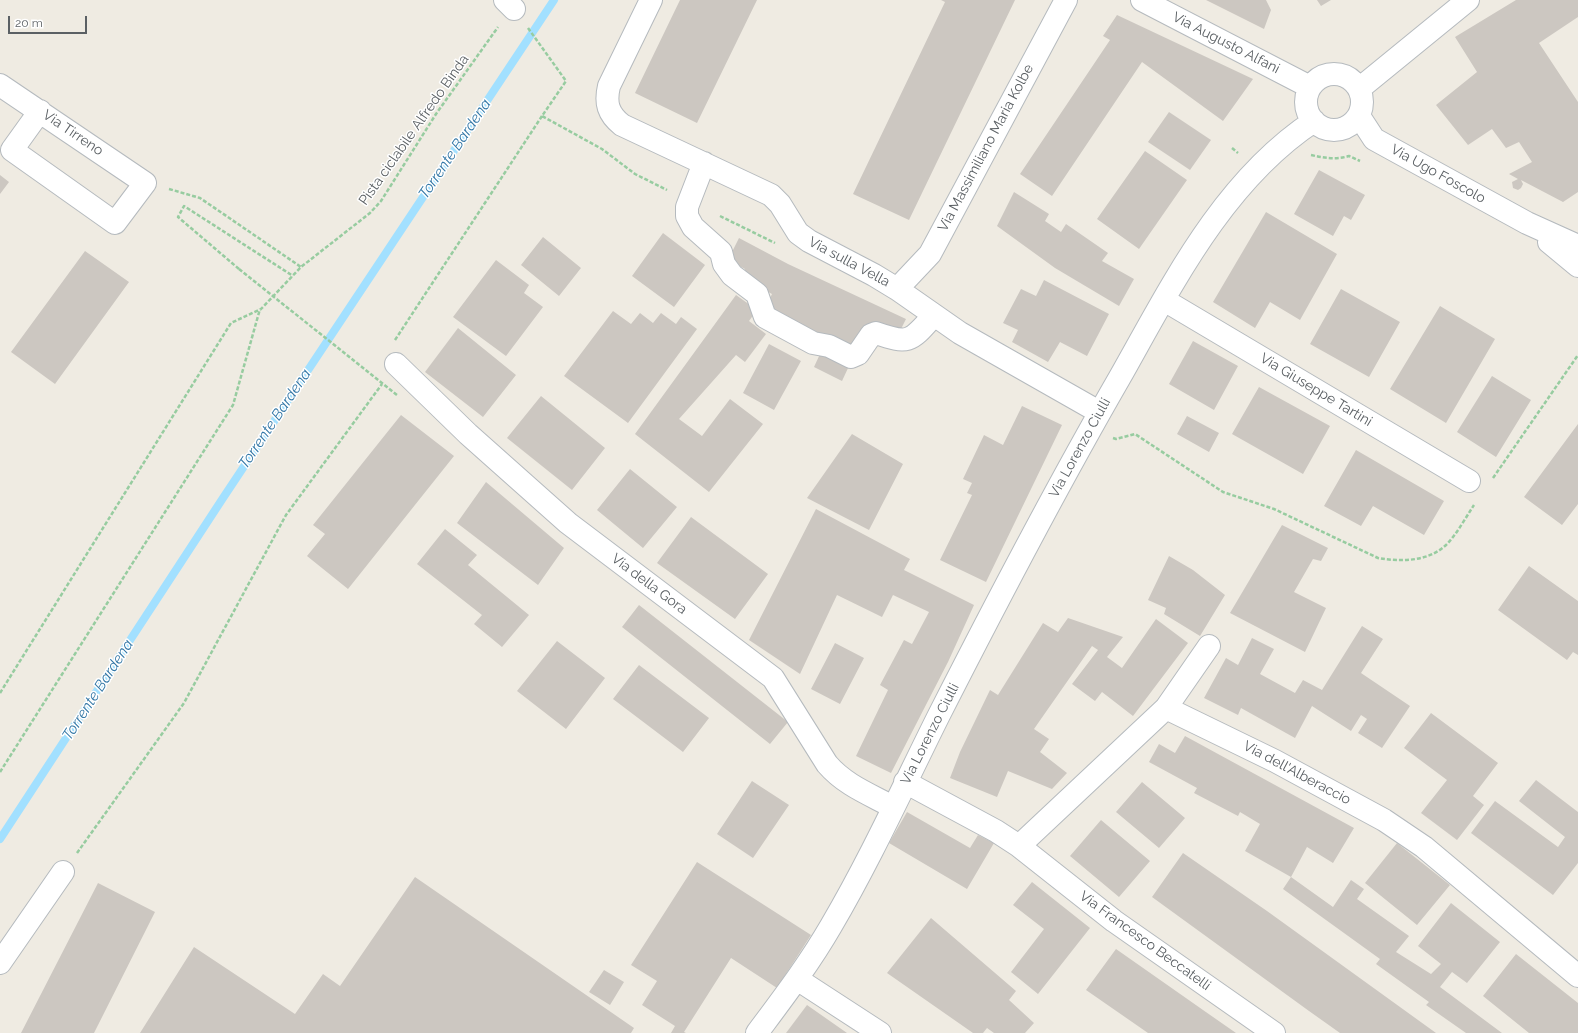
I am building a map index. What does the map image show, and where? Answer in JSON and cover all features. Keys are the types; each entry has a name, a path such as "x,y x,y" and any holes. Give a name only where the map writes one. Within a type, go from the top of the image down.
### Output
{"street":[{"name":"Via sulla Vella","path":"651,0 609,86 606,99 613,119 622,125 771,195 780,204 791,224 803,238 897,289 960,333 1099,412"},
{"name":"Via Massimiliano Maria Kolbe","path":"897,289 930,254 1066,0"},
{"name":"Via Augusto Alfani","path":"1142,0 1310,87"},
{"path":"1359,89 1468,0"},
{"path":"1340,74 1354,82 1359,89 1362,98 1362,107 1359,116 1354,122 1338,130 1329,130 1314,121 1306,104 1307,95 1310,87 1323,76 1340,74"},
{"name":"Via Tirreno","path":"0,86 40,111 145,183"},
{"path":"40,111 12,150 115,223 145,183"},
{"name":"Via Ugo Foscolo","path":"1359,116 1374,138 1527,223 1578,246"},
{"name":"Via Lorenzo Ciulli","path":"757,1033 797,978 843,905 997,602 1099,412 1200,240 1252,174 1297,132 1314,121"},
{"path":"704,163 687,207 687,216 693,227 721,252 724,264 732,275 757,294 766,317 813,343 829,346 851,357 858,354 871,335 876,333 897,340 915,337 934,315"},
{"name":"Via Ugo Foscolo","path":"1527,223 1578,266"},
{"name":"Via Giuseppe Tartini","path":"1164,300 1478,483"},
{"name":"Via della Gora","path":"396,364 468,434 568,523 773,678 834,773 852,786 893,807"},
{"path":"1019,846 1166,708 1209,646"},
{"name":"Via dell'Alberaccio","path":"1166,708 1275,761 1384,820 1430,852 1578,976"},
{"name":"Via Francesco Beccatelli","path":"905,782 990,828 1019,846 1114,921 1274,1033"},
{"path":"0,963 63,872"},
{"path":"797,978 880,1033"}],"path":[{"path":"515,11 553,64"},
{"name":"Pista ciclabile Alfredo Binda","path":"260,309 301,268 370,213 381,201 436,114 498,28 515,11"},
{"path":"63,872 184,703 286,515 396,364 393,343 542,116"},
{"path":"145,183 200,198 301,268"},
{"path":"294,276 184,206 178,217 239,269 397,395"},
{"path":"0,693 230,323 260,309"},
{"path":"0,772 233,405 260,309"},
{"path":"1478,483 1578,355"},
{"path":"1116,439 1135,434 1224,492 1274,509 1378,558 1389,560 1415,559 1438,552 1448,543 1475,504"}],"building":[{"path":"680,0 757,0 697,123 635,93"},
{"path":"941,0 1015,0 909,220 853,194 945,2"},
{"path":"1206,0 1266,0 1271,10 1264,29"},
{"path":"1317,0 1331,0 1321,6"},
{"path":"1516,0 1578,0 1578,17 1539,43 1578,102 1578,192 1563,202 1521,180 1523,184 1521,188 1518,190 1513,188 1512,182 1518,179 1509,174 1532,162 1519,142 1506,148 1492,129 1468,145 1436,105 1477,72 1455,37"},
{"path":"1117,15 1253,79 1223,121 1142,62 1052,196 1020,174 1110,40 1103,36"},
{"path":"1169,112 1211,140 1190,170 1148,142"},
{"path":"1145,151 1187,180 1139,249 1097,219"},
{"path":"1319,170 1365,195 1351,220 1344,216 1333,236 1294,214"},
{"path":"0,175 9,182 0,194"},
{"path":"1014,192 1049,214 1045,221 1061,232 1066,224 1108,253 1102,261 1134,279 1119,306 1055,268 997,226"},
{"path":"1266,212 1337,254 1300,320 1270,302 1255,328 1213,302"},
{"path":"663,233 705,265 674,307 632,276"},
{"path":"543,237 581,268 559,296 521,265"},
{"path":"739,238 788,264 906,319 897,337 856,353 765,308 772,294 741,277 745,269 728,260"},
{"path":"85,251 129,282 55,384 11,352"},
{"path":"496,260 529,285 524,293 543,307 506,356 453,317"},
{"path":"1044,280 1109,314 1087,356 1060,342 1048,362 1012,342 1018,330 1003,323 1021,289 1036,296"},
{"path":"1341,289 1400,322 1369,377 1310,344"},
{"path":"736,295 757,310 749,321 766,334 745,362 736,355 679,419 702,436 730,399 763,424 709,492 635,434"},
{"path":"1440,306 1495,339 1446,423 1390,389"},
{"path":"613,311 631,324 640,313 653,323 661,313 676,324 681,317 697,329 628,423 564,376"},
{"path":"458,328 516,375 483,417 425,372"},
{"path":"1193,341 1238,366 1214,410 1169,384"},
{"path":"769,344 801,361 774,410 743,393"},
{"path":"820,354 849,366 842,381 814,367"},
{"path":"1492,376 1531,400 1496,457 1457,432"},
{"path":"1259,387 1330,426 1303,474 1232,434"},
{"path":"541,396 605,448 572,490 507,438"},
{"path":"1022,406 1062,425 986,582 940,560 972,495 967,493 972,483 963,479 984,435 1003,445"},
{"path":"401,415 454,456 348,589 307,556 325,534 313,525"},
{"path":"1187,416 1219,433 1209,452 1177,434"},
{"path":"1578,424 1578,504 1562,525 1524,497"},
{"path":"852,434 903,464 869,530 807,498"},
{"path":"1356,450 1444,501 1424,535 1373,506 1361,526 1324,506"},
{"path":"630,469 677,507 643,548 597,510"},
{"path":"486,482 564,548 538,585 457,523"},
{"path":"816,509 910,559 904,570 974,605 948,662 891,773 856,756 888,690 880,685 904,640 912,644 929,612 893,595 882,617 837,595 800,674 749,640"},
{"path":"691,517 768,574 735,619 657,563"},
{"path":"1282,525 1328,548 1321,561 1313,559 1294,592 1326,608 1305,652 1230,613"},
{"path":"445,529 477,555 468,565 529,615 502,647 474,624 482,615 417,564"},
{"path":"1169,556 1193,570 1225,595 1200,636 1164,614 1166,608 1148,600"},
{"path":"1529,566 1578,601 1578,655 1573,652 1567,660 1498,610"},
{"path":"639,605 788,722 770,744 622,627"},
{"path":"1068,618 1123,637 1107,657 1122,668 1156,619 1188,643 1133,716 1102,692 1095,701 1072,684 1098,650 1092,646 1034,729 1049,739 1040,752 1067,773 1052,789 1008,771 997,797 950,778 960,752 990,690 998,695 1043,623 1058,632"},
{"path":"1362,626 1383,639 1361,673 1410,706 1382,748 1358,733 1367,719 1361,715 1351,731 1312,706 1295,738 1241,708 1238,715 1204,698 1226,658 1238,665 1252,638 1274,649 1260,674 1295,693 1303,680 1322,690"},
{"path":"557,641 605,678 566,729 517,691"},
{"path":"835,643 864,658 840,704 811,689"},
{"path":"639,665 709,718 683,752 613,699"},
{"path":"1431,713 1498,763 1473,796 1484,805 1457,840 1421,813 1447,780 1404,748"},
{"path":"1185,736 1354,828 1333,863 1307,847 1291,877 1245,851 1260,824 1240,812 1238,816 1194,793 1197,788 1149,762 1159,744 1175,753"},
{"path":"1536,780 1578,812 1578,863 1553,895 1471,833 1495,801 1558,847 1565,837 1519,801"},
{"path":"752,781 789,805 753,858 717,834"},
{"path":"1142,782 1185,818 1159,848 1116,812"},
{"path":"907,812 970,848 978,835 994,843 967,889 889,843"},
{"path":"1101,820 1150,861 1119,897 1070,856"},
{"path":"1397,843 1450,885 1417,925 1365,883"},
{"path":"1183,853 1267,911 1436,1033 1340,1033 1309,1011 1152,897"},
{"path":"697,862 811,935 777,988 731,958 684,1032 686,1033 671,1033 675,1026 642,1005 657,981 631,965"},
{"path":"415,877 634,1028 631,1033 140,1033 194,947 295,1014 323,974 340,986"},
{"path":"1291,877 1333,907 1351,880 1364,889 1357,899 1409,936 1396,952 1431,974 1441,964 1418,946 1451,903 1500,942 1467,983 1452,972 1440,987 1502,1033 1466,1033 1426,1005 1429,1002 1376,964 1380,959 1283,889"},
{"path":"1032,882 1090,928 1038,994 1011,972 1044,929 1013,905"},
{"path":"98,883 155,912 94,1033 21,1033"},
{"path":"931,918 1016,991 1009,1000 1034,1023 1025,1033 994,1033 987,1028 983,1033 973,1033 887,973"},
{"path":"1116,949 1236,1033 1148,1033 1086,990"},
{"path":"1516,954 1578,1003 1578,1033 1529,1033 1483,996"},
{"path":"604,970 624,982 610,1005 589,992"},
{"path":"807,1005 847,1033 786,1033"}],"waterway":[{"name":"Torrente Bardena","path":"0,839 223,498 554,0"}]}
